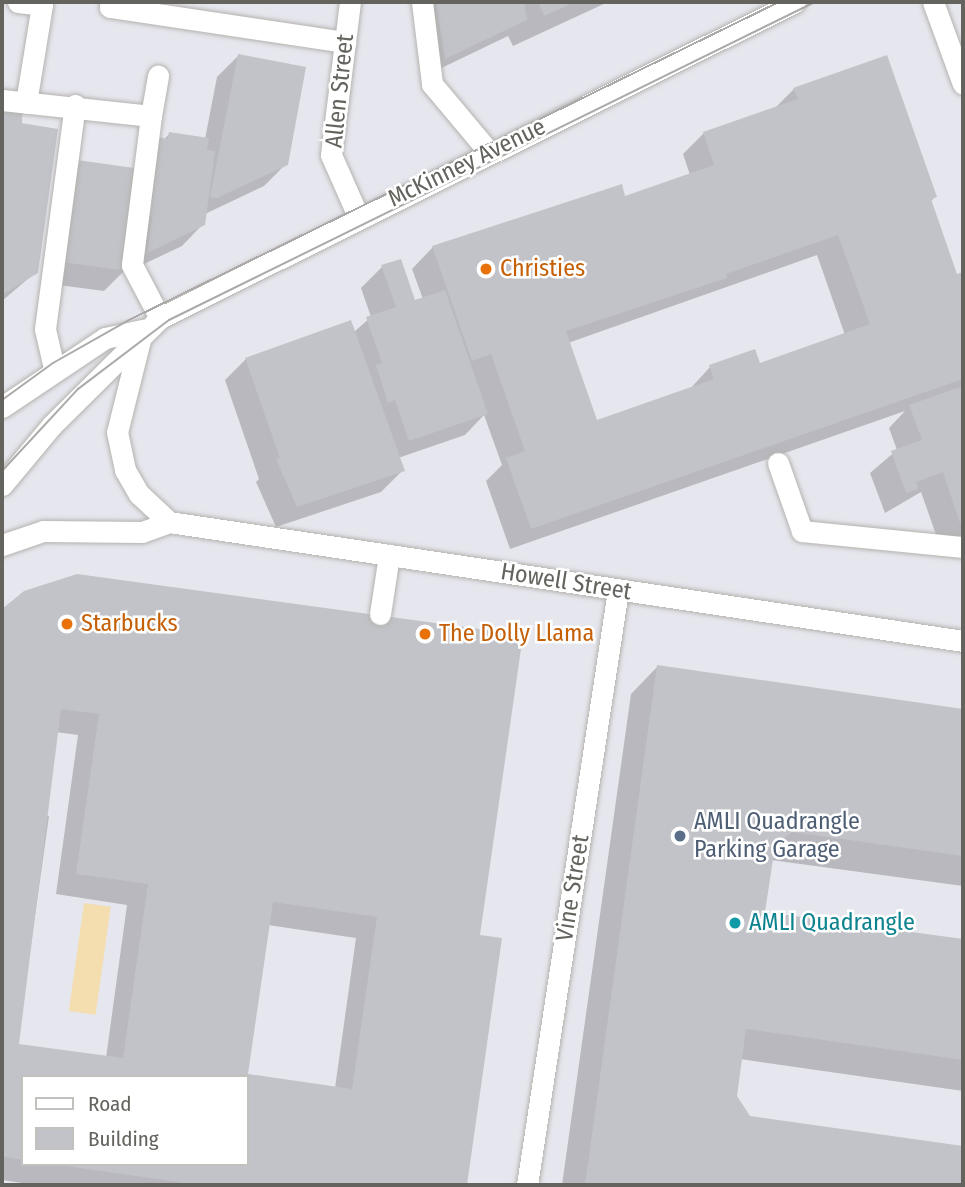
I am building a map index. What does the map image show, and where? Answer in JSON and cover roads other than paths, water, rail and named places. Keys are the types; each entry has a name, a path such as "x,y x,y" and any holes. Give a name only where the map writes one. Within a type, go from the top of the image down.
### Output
{"street":[{"path":"18,2 42,5 26,103"},
{"path":"111,2 110,7 345,42"},
{"name":"Allen Street","path":"351,2 331,155 358,216"},
{"path":"422,2 432,84 489,152"},
{"name":"McKinney Avenue","path":"2,407 54,368 105,338 152,324 358,216 795,2"},
{"path":"933,2 963,84"},
{"path":"158,76 132,265 152,324 117,432 132,482 169,522"},
{"path":"2,100 75,104 151,116"},
{"path":"54,368 45,329 75,104"},
{"name":"McKinney Avenue","path":"2,485 27,452 152,324"},
{"path":"778,463 802,531 963,547"},
{"name":"Howell Street","path":"2,545 43,531 142,532 169,522 963,641"},
{"path":"380,614 389,555"},
{"name":"Vine Street","path":"527,1185 618,590"}],"tram line":[{"path":"2,400 53,363 129,320 779,2"},
{"path":"2,471 78,389 169,320 815,2"}],"place":[{"name":"Christies","path":"486,269"},
{"name":"Starbucks","path":"67,624"},
{"name":"The Dolly Llama","path":"425,634"},
{"name":"AMLI Quadrangle Parking Garage","path":"680,836"},
{"name":"AMLI Quadrangle","path":"735,923"}]}
